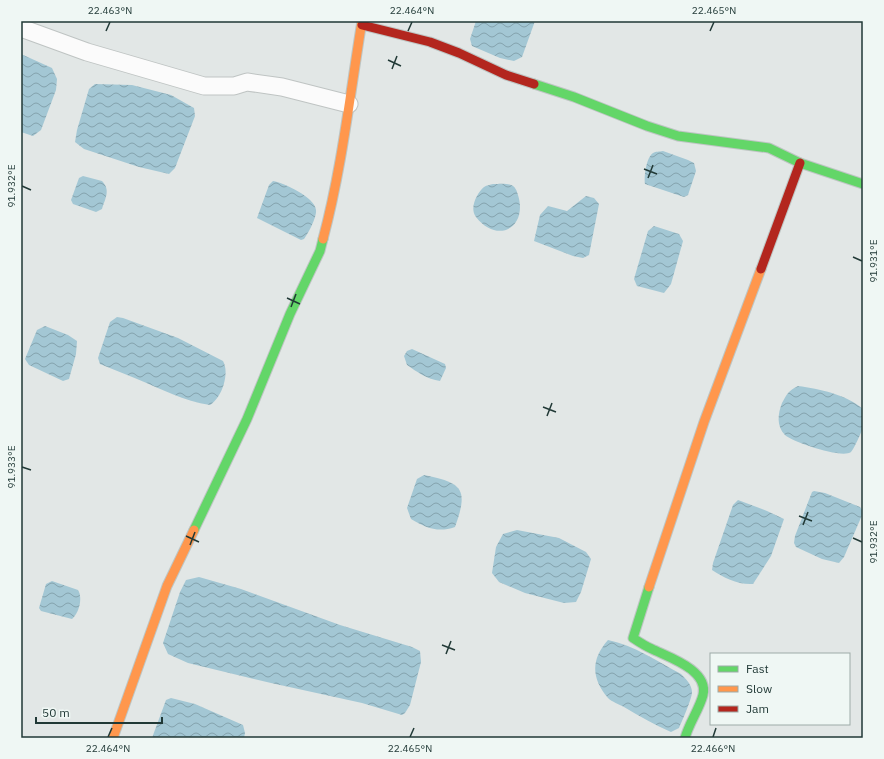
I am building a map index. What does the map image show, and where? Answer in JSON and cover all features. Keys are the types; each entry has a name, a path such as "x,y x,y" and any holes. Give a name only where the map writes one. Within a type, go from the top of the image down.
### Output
{"street":[{"path":"113,738 167,586 247,418 290,314 320,251 333,201 345,135 362,23 430,42 459,52 506,75 574,97 647,126 678,136 769,148 800,163 863,184"},
{"path":"21,28 87,52 204,86 234,86 247,82 282,87 349,104"},
{"path":"685,738 703,692 703,683 701,678 693,670 673,659 639,644 633,638 636,625 704,422 800,163"}],"water":[{"path":"476,21 535,21 522,57 514,61 500,58 472,46 470,39"},
{"path":"21,54 52,68 57,79 56,90 41,130 33,136 21,132"},
{"path":"95,84 132,85 171,95 194,108 195,116 175,168 169,174 139,167 84,149 75,142 89,89"},
{"path":"663,151 694,163 696,171 688,195 684,197 645,184 645,172 651,155 654,152"},
{"path":"83,176 102,181 105,184 107,191 102,209 96,212 73,204 71,200 79,178"},
{"path":"273,181 298,191 314,205 316,210 315,217 304,239 301,240 257,218 269,185"},
{"path":"509,184 516,189 518,195 520,206 519,216 515,223 502,231 493,230 485,225 476,217 473,209 479,193 487,185"},
{"path":"586,196 594,198 599,204 589,255 583,258 573,256 534,241 540,215 548,206 567,211"},
{"path":"654,226 679,234 683,241 671,284 664,293 637,286 634,279 648,231"},
{"path":"117,317 178,338 223,361 226,372 224,385 214,402 210,405 182,398 100,364 98,358 110,322"},
{"path":"45,326 68,335 77,341 76,354 69,379 63,381 29,365 25,359 37,330"},
{"path":"412,349 445,364 446,368 440,381 426,377 407,365 404,356 407,351"},
{"path":"798,386 840,396 863,409 863,427 851,452 846,454 828,452 797,442 785,435 779,424 779,415 782,403 788,393"},
{"path":"424,475 447,481 459,489 461,504 455,527 443,530 432,529 411,519 407,508 417,479"},
{"path":"812,492 825,493 860,507 862,510 863,513 844,557 839,563 822,559 796,547 794,543 795,536"},
{"path":"738,500 784,519 771,556 753,584 731,580 712,570 713,563 733,505"},
{"path":"517,530 559,538 586,552 591,559 581,592 576,602 564,603 525,593 499,582 492,573 496,547 503,534"},
{"path":"199,577 241,589 340,625 412,647 420,651 421,662 410,705 405,713 402,715 362,703 188,663 168,654 163,643 180,592 186,580"},
{"path":"52,581 78,590 80,605 77,613 72,619 41,611 39,608 46,584"},
{"path":"608,640 618,642 646,654 681,674 687,680 691,687 692,695 679,728 671,732 611,701 602,691 598,683 595,669 598,654"},
{"path":"171,698 195,704 243,725 245,733 244,738 152,738 166,700"}],"traffic: fast":[{"path":"534,84 574,97 647,126 678,136 769,148 800,163 863,184"},
{"path":"194,530 247,419 290,314 320,251 323,239"},
{"path":"649,587 633,638 647,647 677,660 686,666 700,678 703,686 701,701 685,738"}],"traffic: slow":[{"path":"323,239 341,158 362,21"},
{"path":"649,587 704,422 761,269"},
{"path":"113,738 167,586 194,530"}],"traffic: jam":[{"path":"362,25 430,42 459,53 506,75 534,84"},
{"path":"761,269 800,163"}]}
